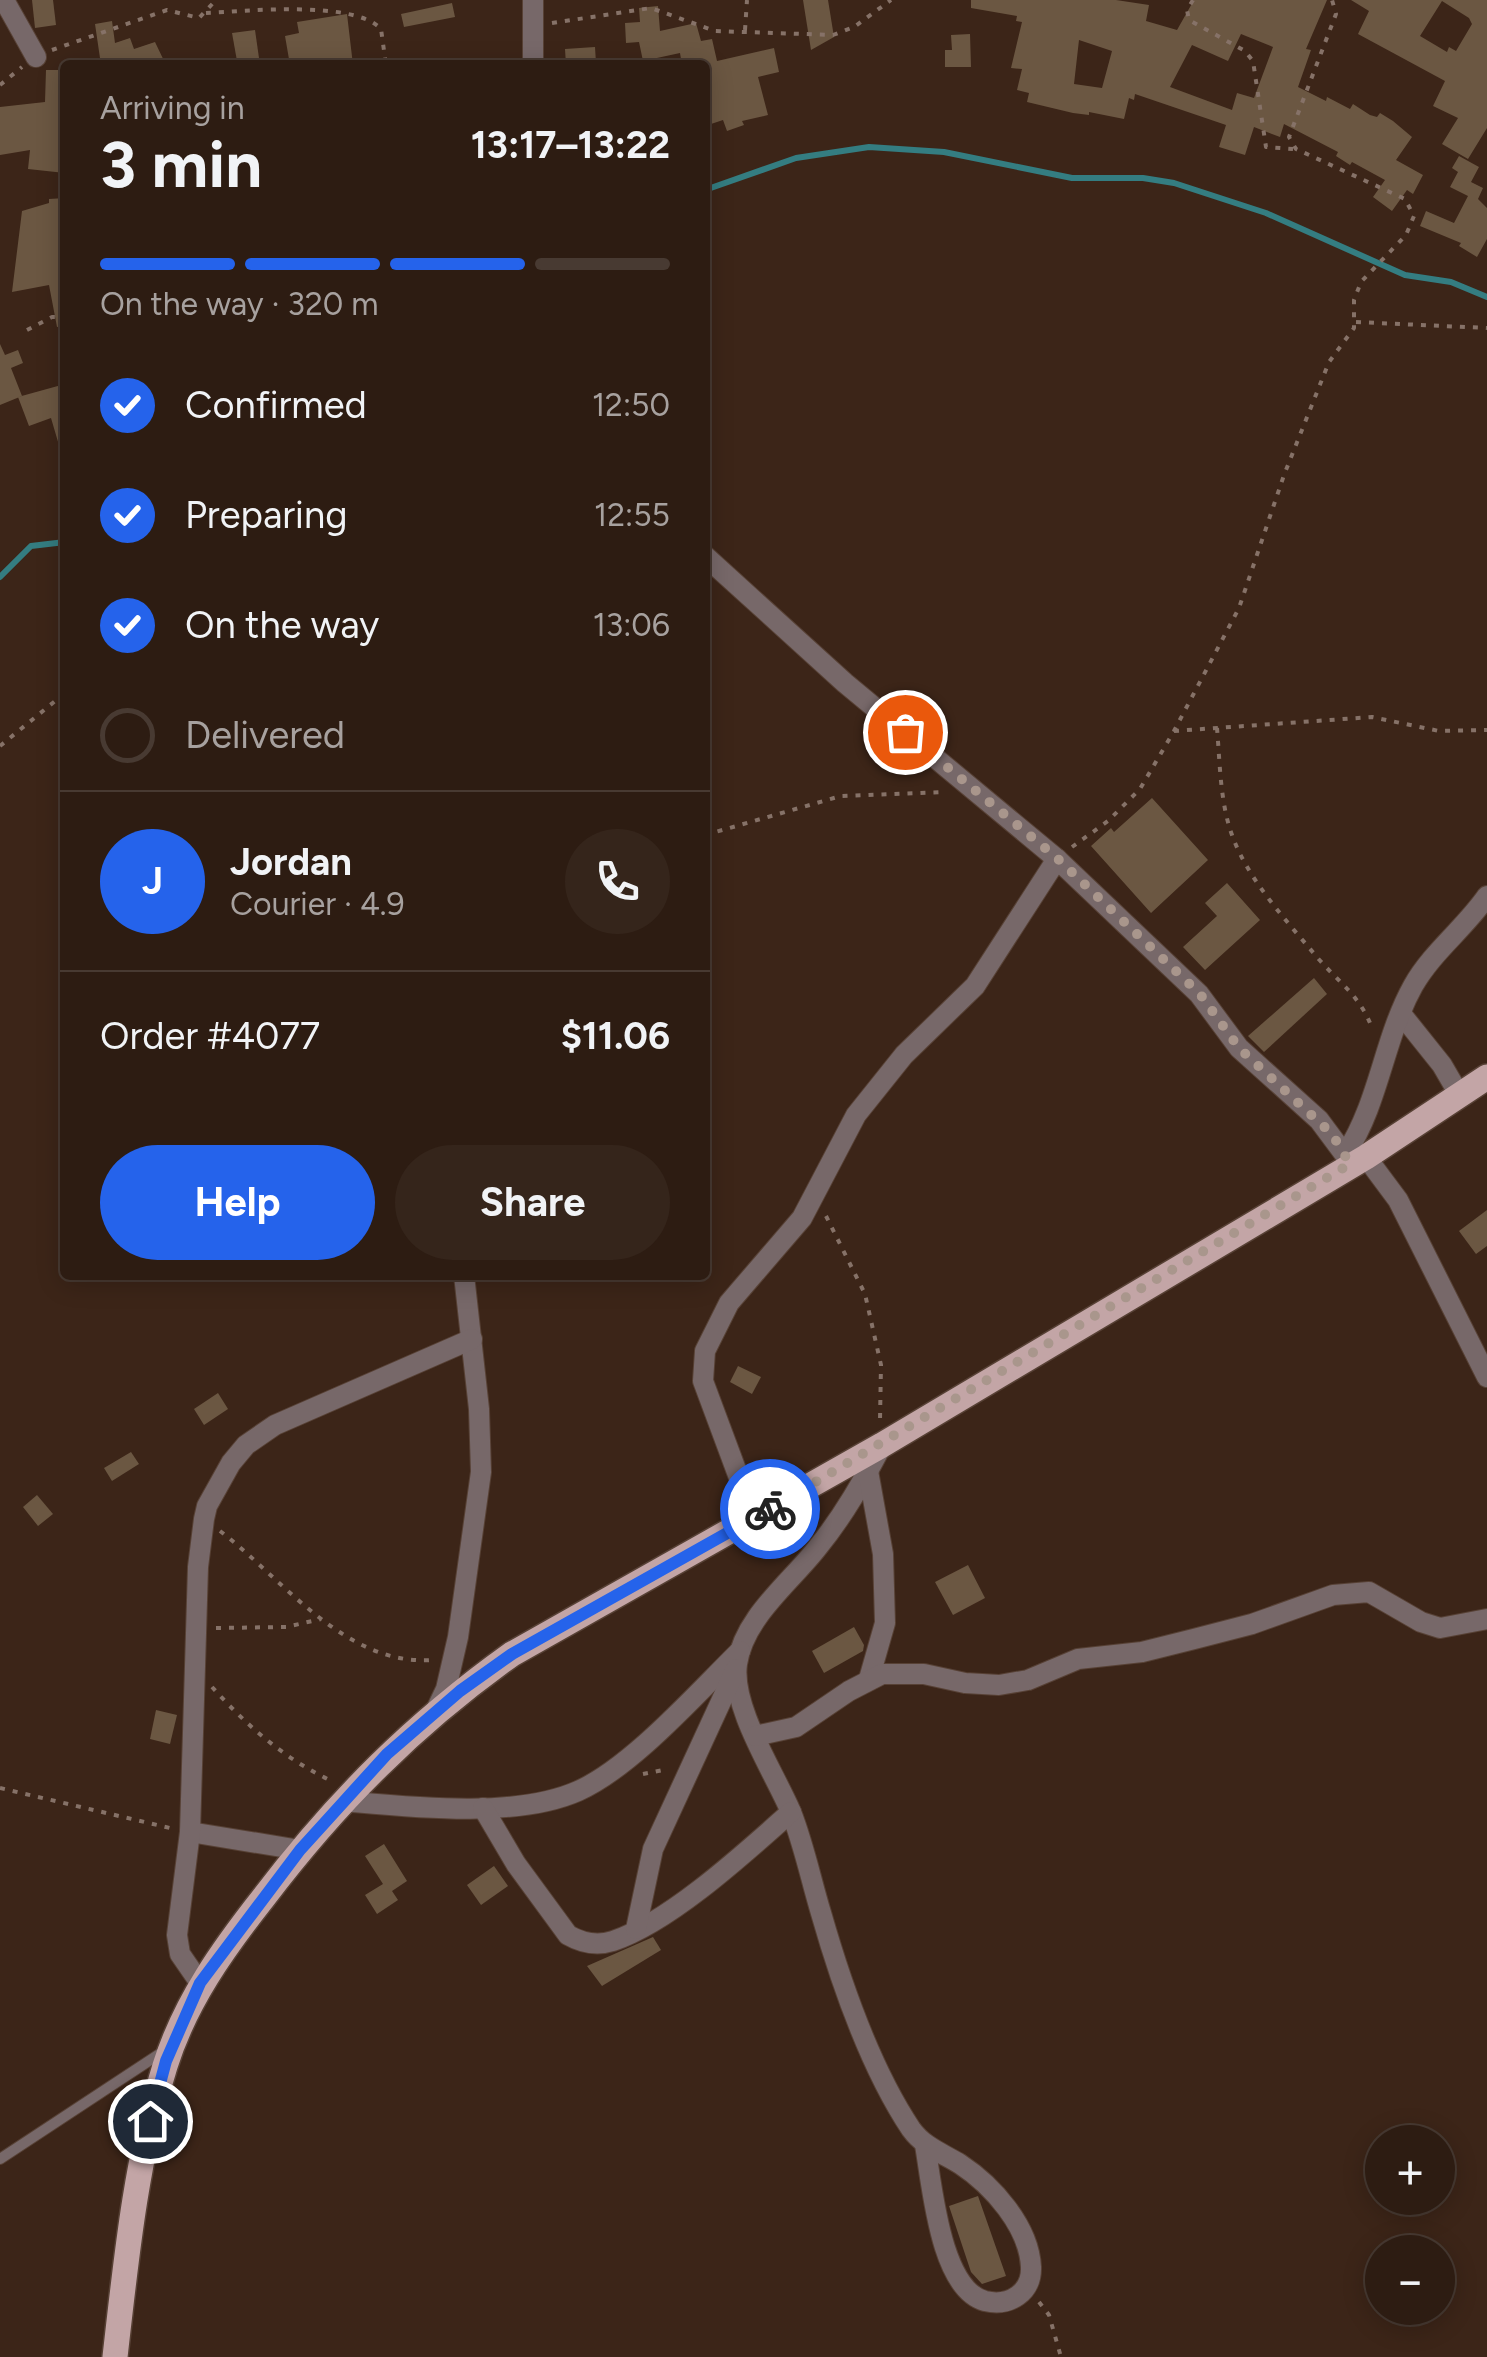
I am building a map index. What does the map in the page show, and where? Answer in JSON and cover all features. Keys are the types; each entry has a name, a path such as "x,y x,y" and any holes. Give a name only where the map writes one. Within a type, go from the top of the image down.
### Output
{"main road":[{"path":"114,2357 129,2235 150,2121 166,2061 200,1983 300,1850 387,1754 460,1691 512,1654 882,1445 1487,1077"}],"street":[{"path":"4,0 36,57"},
{"path":"533,0 533,60"},
{"path":"710,561 845,683 1057,858 1200,994 1239,1048 1319,1120 1398,1200 1487,1377"},
{"path":"754,1518 703,1381 702,1367 712,1330 729,1303 802,1218 856,1115 904,1055 965,998 1057,858"},
{"path":"1354,1158 1411,989 1428,962 1487,896"},
{"path":"1402,1015 1442,1065 1460,1096"},
{"path":"433,1716 454,1657 481,1472 465,1280"},
{"path":"200,1983 180,1954 177,1935 190,1832 204,1519 217,1486 246,1445 331,1398 472,1338"},
{"path":"636,1929 653,1848 738,1660 768,1605 854,1498 882,1445"},
{"path":"868,1471 883,1554 885,1623 869,1679"},
{"path":"755,1736 796,1727 882,1674 924,1674 965,1683 1000,1685 1028,1680 1078,1659 1142,1652 1252,1624 1333,1596 1382,1596 1421,1622 1440,1628 1487,1619"},
{"path":"738,1660 755,1736 791,1812 850,1997 902,2114 925,2145 973,2174 1006,2208 1031,2262 1027,2287 1021,2295 1006,2302 985,2301 970,2293 956,2274 936,2212 925,2145"},
{"path":"347,1796 428,1808 483,1808 564,1797 606,1775 738,1660"},
{"path":"483,1808 506,1849 568,1936 595,1943 612,1941 636,1929 715,1877 791,1812"},
{"path":"190,1832 300,1850"}],"lane":[{"path":"0,2159 177,2042"}],"path":[{"path":"168,0 168,10"},
{"path":"0,85 36,57 68,42 168,10 199,18 216,0"},
{"path":"744,32 747,0"},
{"path":"533,26 651,8 715,30 840,34 891,0"},
{"path":"1057,858 1120,810 1140,789 1174,731 1239,608 1284,475 1329,362 1356,322 1354,300 1361,282 1406,235 1414,211 1405,199 1296,149 1266,147 1253,62 1245,52 1189,20 1187,10 1193,0"},
{"path":"1296,149 1289,132 1336,14 1332,0"},
{"path":"206,12 310,8 361,14 381,29 385,60"},
{"path":"28,330 52,317 60,317"},
{"path":"1356,322 1487,328"},
{"path":"1,741 60,697"},
{"path":"1174,731 1372,716 1438,731 1487,730"},
{"path":"1217,728 1220,774 1236,844 1264,893 1318,958 1351,989 1366,1012 1384,1060"},
{"path":"710,834 841,796 979,792"},
{"path":"815,1194 865,1294 881,1365 882,1445"},
{"path":"204,1519 320,1618 372,1650 401,1660 454,1657"},
{"path":"197,1630 286,1626 320,1618"},
{"path":"196,1670 275,1746 347,1796"},
{"path":"606,1775 667,1769 700,1751"},
{"path":"0,1788 190,1832"},
{"path":"1027,2287 1049,2315 1060,2357"}],"building":[{"path":"32,0 53,0 56,25 35,28"},
{"path":"803,0 828,0 834,37 811,50"},
{"path":"971,0 1116,0 1149,5 1146,21 1177,30 1194,0 1327,0 1306,49 1311,50 1298,87 1326,101 1327,97 1350,109 1353,104 1370,115 1377,117 1380,113 1393,121 1412,137 1396,160 1423,175 1413,194 1407,190 1392,211 1373,197 1385,180 1352,162 1350,165 1336,156 1338,152 1284,124 1280,137 1254,127 1245,155 1219,147 1226,125 1135,94 1134,100 1129,98 1124,119 1027,102 1029,93 1017,90 1022,69 1011,68 1022,22 1016,21 1017,16 971,8","holes":["1241,34 1273,47 1254,98 1237,93 1232,110 1170,87 1192,45 1228,61","1079,40 1112,51 1102,88 1074,84"]},
{"path":"1351,0 1487,0 1487,128 1468,159 1442,144 1458,118 1433,106 1445,81 1358,34 1369,11","holes":["1442,1 1472,24 1456,51 1449,47 1447,52 1420,36"]},
{"path":"452,3 455,17 404,27 401,14"},
{"path":"658,6 660,31 696,23 701,41 712,39 717,61 774,48 779,72 758,77 768,115 742,121 744,125 727,131 723,120 710,124 710,60 681,60 680,53 643,60 639,42 626,43 625,23 640,22 639,8"},
{"path":"347,14 352,60 289,60 285,36 299,33 297,22"},
{"path":"112,21 115,43 130,38 134,49 155,42 164,60 100,60 95,24"},
{"path":"255,30 259,58 237,60 232,33"},
{"path":"970,34 971,67 945,67 945,50 952,50 951,35"},
{"path":"595,47 596,60 566,60 565,49"},
{"path":"46,70 60,70 60,172 28,169 30,150 0,155 0,107 45,102"},
{"path":"1459,156 1479,167 1471,182 1483,188 1478,199 1487,208 1487,239 1477,257 1459,246 1461,243 1420,226 1426,211 1454,223 1468,196 1450,187 1458,172 1452,168"},
{"path":"60,198 57,327 49,285 12,292 22,211 49,203 49,199"},
{"path":"0,344 5,355 18,350 23,363 11,368 22,396 0,405"},
{"path":"60,385 60,449 51,418 29,426 18,397"},
{"path":"1152,798 1208,860 1151,913 1091,846 1111,828 1114,832"},
{"path":"1227,883 1260,920 1205,970 1183,947 1217,916 1205,903"},
{"path":"1314,978 1327,994 1264,1052 1248,1036"},
{"path":"1487,1210 1487,1246 1476,1254 1459,1231"},
{"path":"738,1366 761,1377 752,1394 730,1382"},
{"path":"218,1393 228,1409 204,1425 194,1409"},
{"path":"131,1452 139,1464 112,1481 104,1468"},
{"path":"37,1495 53,1514 38,1526 23,1507"},
{"path":"968,1565 985,1598 953,1615 935,1582"},
{"path":"854,1627 864,1645 863,1651 824,1673 812,1651"},
{"path":"156,1710 177,1715 170,1744 150,1739"},
{"path":"384,1844 407,1881 392,1891 398,1900 377,1914 365,1895 383,1884 365,1856"},
{"path":"494,1866 508,1886 481,1905 467,1885"},
{"path":"653,1937 661,1950 602,1986 587,1966"},
{"path":"978,2196 1006,2276 982,2284 971,2272 949,2206"}],"waterway":[{"path":"710,188 796,158 869,147 944,152 1072,178 1143,178 1174,183 1266,213 1405,275 1451,282 1487,297"},
{"path":"0,577 31,546 60,543"}],"way so far":[{"path":"770,1509 1350,1164 1332,1134 1239,1048 1200,994 1057,858 905,732"}],"route":[{"path":"150,2121 166,2061 200,1983 325,1819 387,1754 460,1691 512,1654 770,1509"}]}
